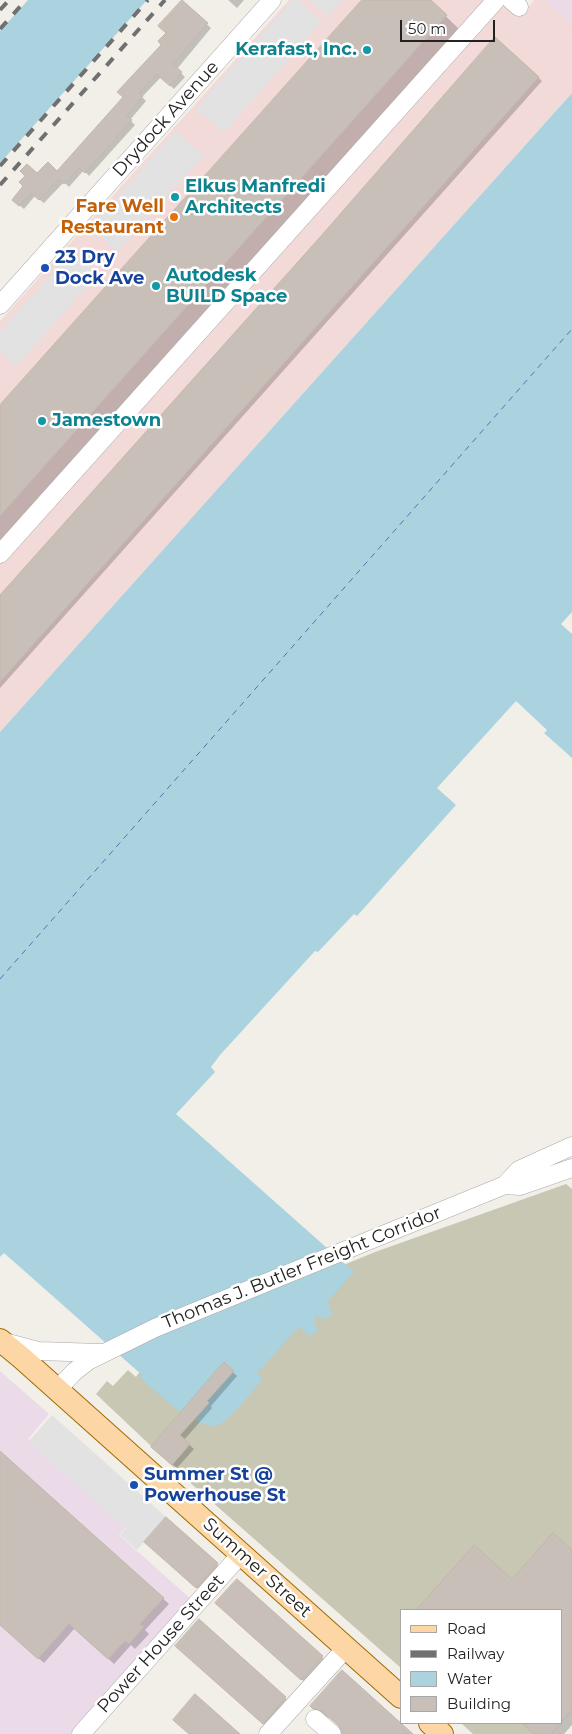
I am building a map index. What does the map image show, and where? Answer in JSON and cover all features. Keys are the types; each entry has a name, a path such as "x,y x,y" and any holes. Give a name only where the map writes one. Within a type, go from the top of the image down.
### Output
{"main road":[{"name":"Summer Street","path":"0,1340 400,1696"},
{"path":"431,1724 442,1734"}],"street":[{"name":"Drydock Avenue","path":"0,305 272,0"},
{"path":"0,554 496,0"},
{"name":"Thomas J. Butler Freight Corridor","path":"57,1390 78,1368 101,1353 155,1328 505,1185 519,1170 572,1146"},
{"name":"Thomas J. Butler Freight Corridor","path":"505,1185 520,1186 572,1168"},
{"name":"Thomas J. Butler Freight Corridor","path":"0,1340 38,1351 101,1353"},
{"name":"Power House Street","path":"81,1734 241,1554"},
{"path":"268,1734 346,1648"},
{"path":"315,1719 332,1734"}],"shaded area":[{"path":"289,0 500,0 520,17 534,0 572,0 572,93 0,732 0,321"},
{"path":"292,0 298,0 322,21 224,133 196,109"},
{"path":"309,0 343,0 328,16"},
{"path":"545,0 572,0 572,25"},
{"path":"176,131 204,155 117,251 90,227"},
{"path":"71,252 97,275 16,366 0,352 0,332"},
{"path":"566,1184 572,1189 572,1710 562,1722 562,1609 400,1609 400,1667 186,1479 96,1394 107,1381 113,1386 128,1370 136,1377 155,1343 375,1252"},
{"path":"0,1371 49,1414 28,1439 126,1527 119,1535 192,1600 70,1734 0,1734"},
{"path":"52,1415 166,1517 137,1550 120,1535 126,1528 28,1442"},
{"path":"462,1724 560,1724 551,1734 473,1734"}],"water":[{"path":"28,0 147,0 0,163 0,31"},
{"path":"572,93 572,612 561,624 572,634 572,758 544,733 547,730 516,701 437,788 456,805 357,916 354,914 318,952 315,951 220,1055 211,1067 215,1072 176,1114 354,1272 328,1301 332,1316 324,1319 316,1316 314,1319 318,1331 309,1336 299,1327 257,1373 263,1379 229,1417 220,1424 201,1423 178,1410 156,1392 140,1377 142,1375 4,1253 0,1257 0,732"}],"building":[{"path":"182,0 208,23 173,64 182,72 170,86 156,74 139,93 143,96 127,116 132,120 85,173 79,168 64,184 59,179 39,200 31,193 19,206 12,200 23,186 19,182 25,176 20,171 27,164 37,173 48,162 57,171 123,97 117,92 161,45 158,41 166,33 158,26"},
{"path":"362,0 431,0 447,15 0,516 0,405"},
{"path":"495,37 539,77 0,682 0,595 322,235"},
{"path":"224,1362 234,1371 207,1401 209,1403 180,1435 190,1444 172,1465 151,1447"},
{"path":"0,1451 164,1598 140,1624 144,1627 129,1644 125,1641 108,1659 69,1624 38,1659 0,1625"},
{"path":"166,1517 218,1563 196,1588 144,1542"},
{"path":"553,1533 572,1550 572,1710 562,1722 562,1609 417,1609 474,1545 512,1579"},
{"path":"237,1579 323,1656 301,1680 215,1603"},
{"path":"199,1619 286,1697 263,1724 175,1646"},
{"path":"342,1670 413,1734 342,1734 339,1726 322,1711 313,1709 310,1706"},
{"path":"195,1694 240,1734 189,1734 173,1720"},
{"path":"523,1724 560,1724 551,1734 534,1734"}],"ferry route":[{"path":"0,979 572,329"}],"railway":[{"path":"0,10 9,0"},
{"path":"0,29 26,0"},
{"path":"0,166 148,0"},
{"path":"0,185 165,0"}],"place":[{"name":"Kerafast, Inc.","path":"367,50"},
{"name":"Elkus Manfredi Architects","path":"175,197"},
{"name":"Fare Well Restaurant","path":"174,217"},
{"name":"23 Dry Dock Ave","path":"45,268"},
{"name":"Autodesk BUILD Space","path":"156,286"},
{"name":"Jamestown","path":"42,421"},
{"name":"Summer St @ Powerhouse St","path":"134,1485"}]}
